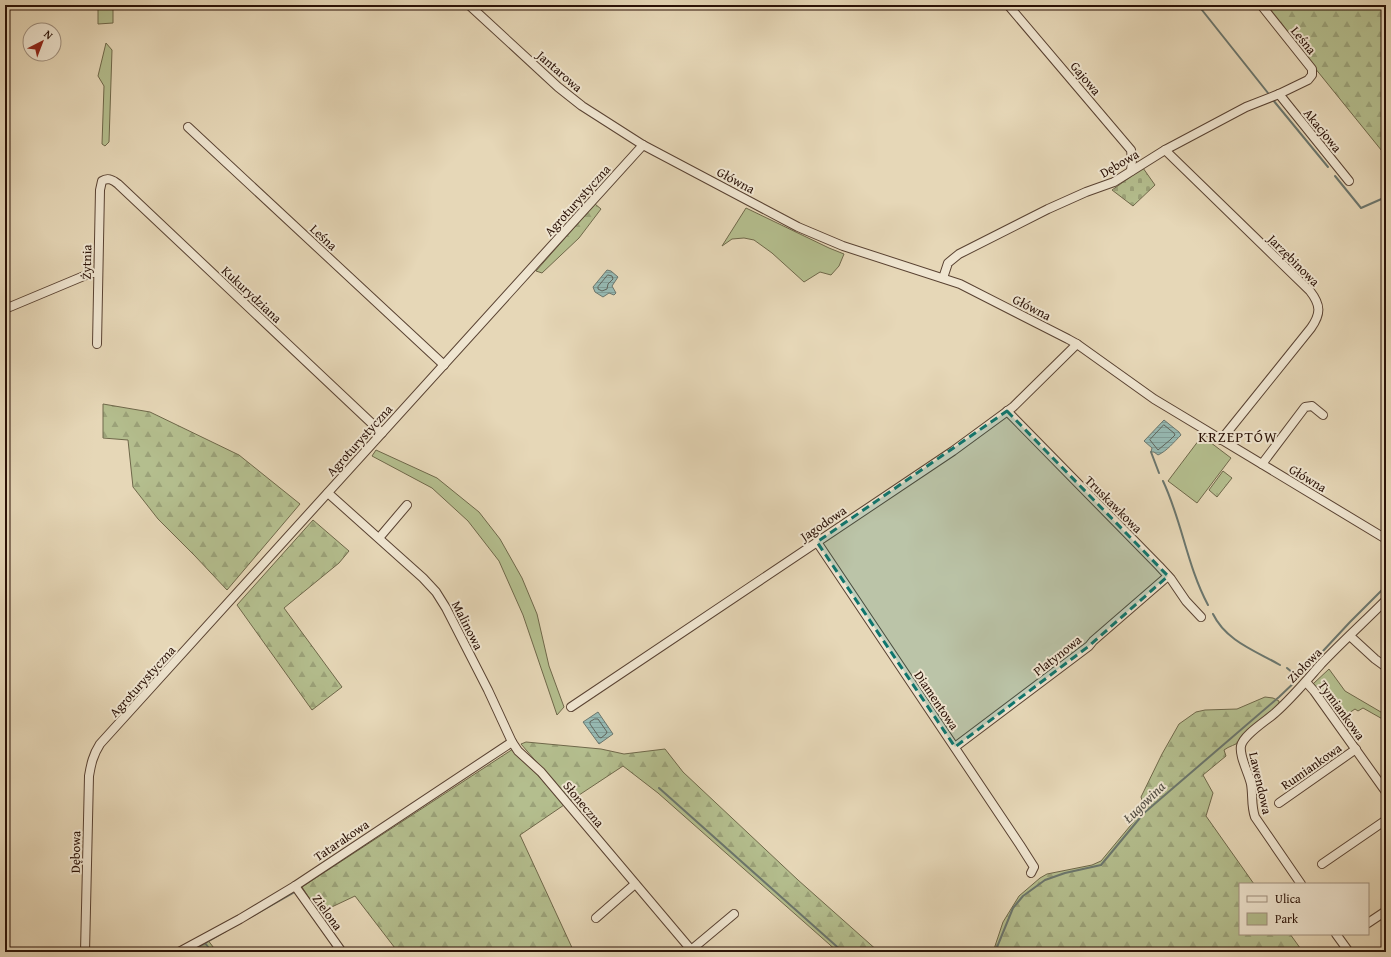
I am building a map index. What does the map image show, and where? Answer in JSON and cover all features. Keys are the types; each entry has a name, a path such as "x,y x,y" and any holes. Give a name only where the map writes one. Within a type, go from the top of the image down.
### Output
{"street":[{"name":"Jantarowa","path":"470,5 558,87 582,106 644,145"},
{"name":"Gajowa","path":"1008,5 1130,150 1132,160 1131,171"},
{"name":"Leśna","path":"1261,5 1313,72"},
{"name":"Dębowa","path":"943,278 948,263 959,254 1048,209 1086,192 1114,182 1164,150 1246,107 1279,94 1308,80 1313,72"},
{"name":"Akacjowa","path":"1279,94 1348,181"},
{"name":"Leśna","path":"188,127 444,365"},
{"name":"Główna","path":"644,145 791,223 824,238 960,284 1077,344 1154,399 1386,539"},
{"name":"Agroturystyczna","path":"94,754 106,737 644,145"},
{"name":"Jarzębinowa","path":"1164,150 1310,291 1319,308 1318,314 1311,328 1221,440"},
{"name":"Kukurydziana","path":"102,181 109,179 118,184 382,433"},
{"name":"Żytnia","path":"97,344 100,190 102,181"},
{"path":"5,309 91,273 98,273"},
{"name":"Jagodowa","path":"571,707 953,451 1007,411 1077,344"},
{"path":"1262,464 1305,407 1312,406 1324,415"},
{"name":"Truskawkowa","path":"1007,411 1168,576 1186,601 1201,617"},
{"name":"Malinowa","path":"328,493 423,578 440,598 488,690 512,742"},
{"path":"379,538 407,505"},
{"name":"Diamentowa","path":"816,542 1034,866 1031,873"},
{"name":"Platynowa","path":"955,747 1089,646 1168,576"},
{"name":"Ziołowa","path":"1241,747 1247,736 1275,713 1306,682 1321,664 1386,600"},
{"path":"1350,636 1386,667"},
{"name":"Tymiankowa","path":"1306,682 1386,792"},
{"name":"Słoneczna","path":"512,742 518,751 541,772 692,951 734,914"},
{"name":"Tatarakowa","path":"179,952 240,919 295,886 512,742"},
{"name":"Lawendowa","path":"1241,747 1242,756 1251,784 1252,805 1255,817 1300,883"},
{"name":"Rumiankowa","path":"1279,803 1356,749"},
{"name":"Dębowa","path":"85,952 88,786 91,763 94,754"},
{"path":"1322,864 1386,820"},
{"path":"596,918 635,884"},
{"name":"Zielona","path":"295,886 342,952"},
{"path":"1369,922 1386,911"},
{"path":"1337,935 1349,952"}],"highlighted area":[{"path":"1007,411 1168,576 1089,646 955,747 817,542"}],"green space":[{"path":"98,5 113,5 113,23 98,24"},
{"path":"1264,5 1386,5 1386,156"},
{"path":"106,43 112,50 109,142 105,146 102,144 104,86 98,76"},
{"path":"1143,168 1155,185 1133,206 1112,190"},
{"path":"595,204 601,209 579,238 542,273 536,271"},
{"path":"746,208 844,254 839,266 831,275 820,272 804,282 772,253 754,240 744,238 732,239 722,246"},
{"path":"103,404 150,412 239,455 300,504 227,590 158,519 133,487 128,440 103,438"},
{"path":"1202,436 1231,458 1197,503 1168,481"},
{"path":"376,450 437,478 479,512 500,539 522,578 537,614 549,666 564,707 557,715 523,615 499,561 468,521 432,488 372,456"},
{"path":"1223,471 1232,478 1217,497 1209,490"},
{"path":"313,520 349,551 339,563 284,608 342,687 312,710 237,605"},
{"path":"1329,669 1345,691 1386,715 1386,721 1363,708 1358,711 1355,709 1340,719 1338,718 1313,684"},
{"path":"1265,697 1273,698 1279,701 1279,705 1241,741 1224,750 1226,756 1203,775 1213,793 1206,816 1253,883 1239,883 1239,935 1291,935 1303,952 993,952 1003,922 1019,896 1047,874 1092,865 1101,861 1145,808 1141,797 1162,754 1179,724 1196,712 1205,710 1237,709"},
{"path":"526,742 601,749 624,754 665,749 683,772 798,880 879,952 838,952 658,793 623,766 570,801 521,744"},
{"path":"513,749 564,805 520,835 574,952 398,952 355,896 319,913 302,887"},
{"path":"207,939 217,952 183,952"}],"water":[{"path":"607,270 611,271 618,277 612,286 616,293 614,295 609,293 603,297 595,292 593,287"},
{"path":"1164,420 1181,435 1167,449 1158,455 1151,452 1152,448 1144,441"},
{"path":"598,712 613,734 599,744 583,722"}],"waterway":[{"path":"1198,5 1268,93"},
{"path":"1273,100 1328,167"},
{"path":"1335,176 1361,208 1386,197"},
{"path":"1151,452 1159,473"},
{"path":"1163,481 1170,496 1195,575 1208,605"},
{"name":"Ługowina","path":"1323,651 1386,586"},
{"path":"1213,614 1219,623 1234,638 1252,650 1280,665"},
{"name":"Ługowina","path":"995,952 1013,908 1023,896 1045,880 1065,873 1101,865 1144,813 1279,697 1299,678 1315,659"},
{"path":"1287,668 1299,678"},
{"path":"659,788 843,952"},
{"path":"249,918 293,893"},
{"name":"Ługowina","path":"190,952 226,931"},
{"name":"Ługowina","path":"205,943 212,952"}],"district":[{"name":"KRZEPTÓW","path":"1238,437"}]}
